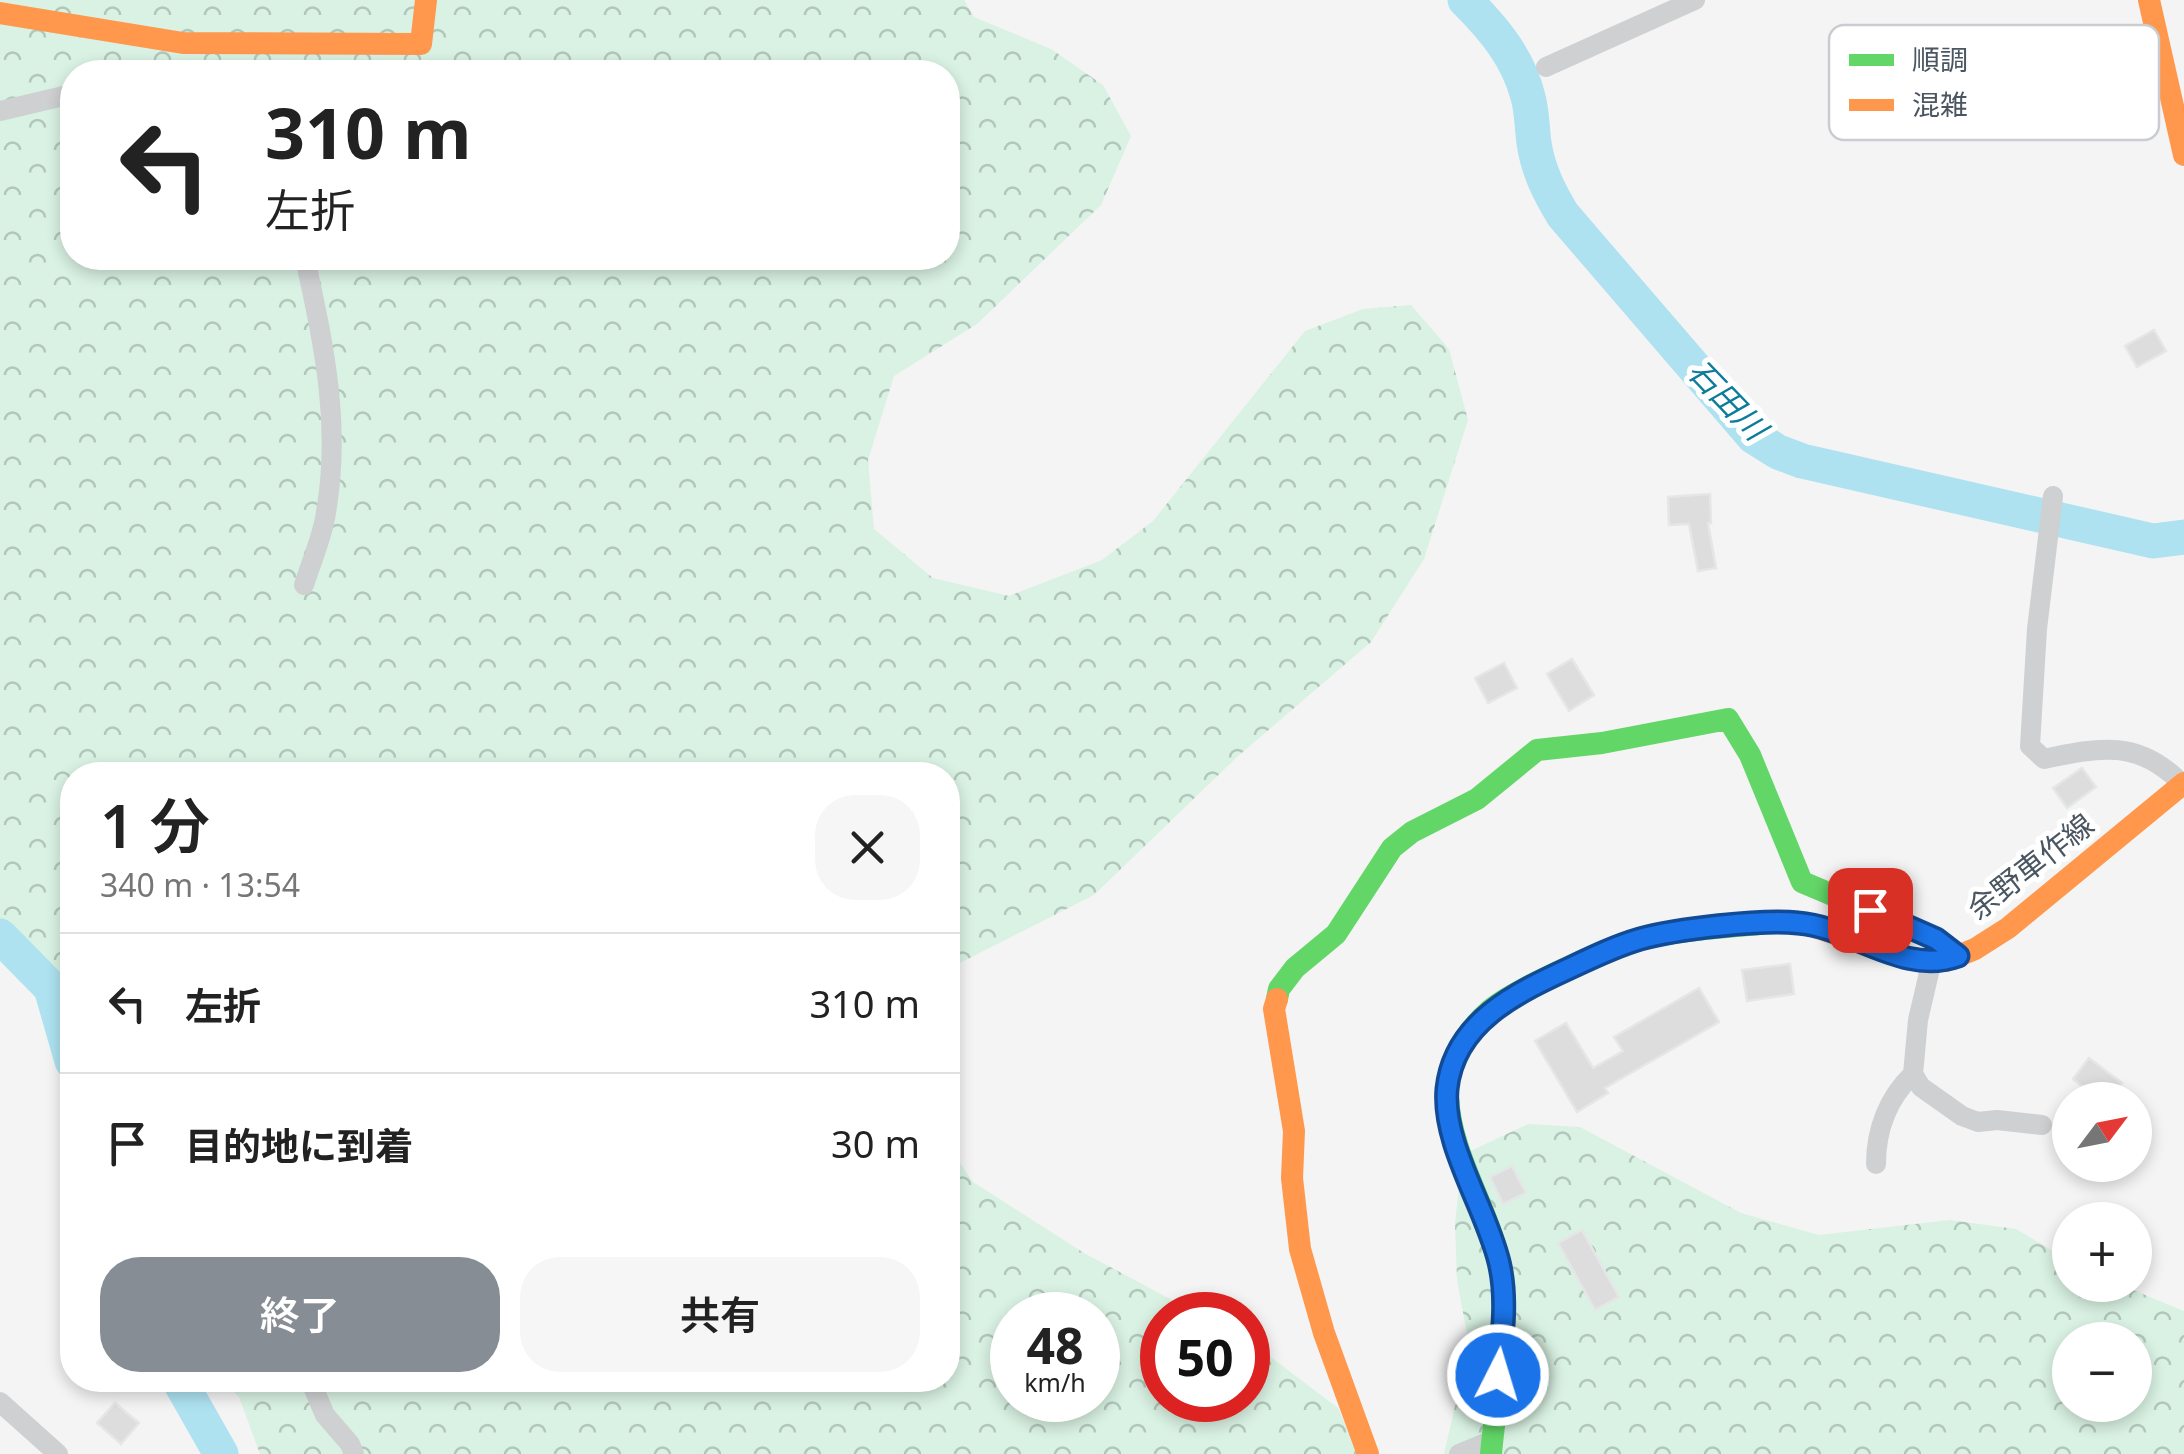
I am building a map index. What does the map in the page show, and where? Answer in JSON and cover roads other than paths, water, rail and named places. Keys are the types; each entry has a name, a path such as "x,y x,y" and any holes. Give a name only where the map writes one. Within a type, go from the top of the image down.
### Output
{"street":[{"path":"0,14 183,43 421,44 426,0"},
{"path":"1546,67 1695,0"},
{"path":"2149,0 2155,25"},
{"path":"2159,44 2184,155"},
{"path":"0,111 60,97"},
{"path":"304,584 325,520 333,436 332,398 307,270"},
{"path":"2053,496 2036,629 2030,746 2044,760 2094,748 2141,754 2164,764 2183,783"},
{"path":"1368,1454 1324,1333 1300,1248 1292,1178 1294,1131 1274,1009 1280,989 1295,968 1336,934 1392,848 1412,832 1477,799 1537,750 1602,743 1728,719 1750,756 1802,882 1936,939 1958,956"},
{"name":"余野車作線","path":"1492,1447 1504,1310 1500,1263 1450,1128 1446,1092 1452,1064 1469,1034 1490,1010 1610,949 1642,938 1726,928 1803,923 1914,960 1946,960 2008,928 2183,783"},
{"path":"1932,960 1918,1020 1913,1074 1922,1087 1962,1116 1978,1122 2042,1125"},
{"path":"1876,1164 1876,1137 1898,1088 1913,1074"},
{"path":"315,1392 324,1415 354,1454"},
{"path":"0,1402 58,1454"},
{"path":"1459,1454 1492,1447"}],"waterway":[{"name":"石田川","path":"1465,0 1495,32 1524,82 1538,162 1563,215 1754,437 1802,461 2153,541 2184,537"},
{"path":"0,936 51,988 60,1019"},
{"path":"186,1392 221,1454"}]}
